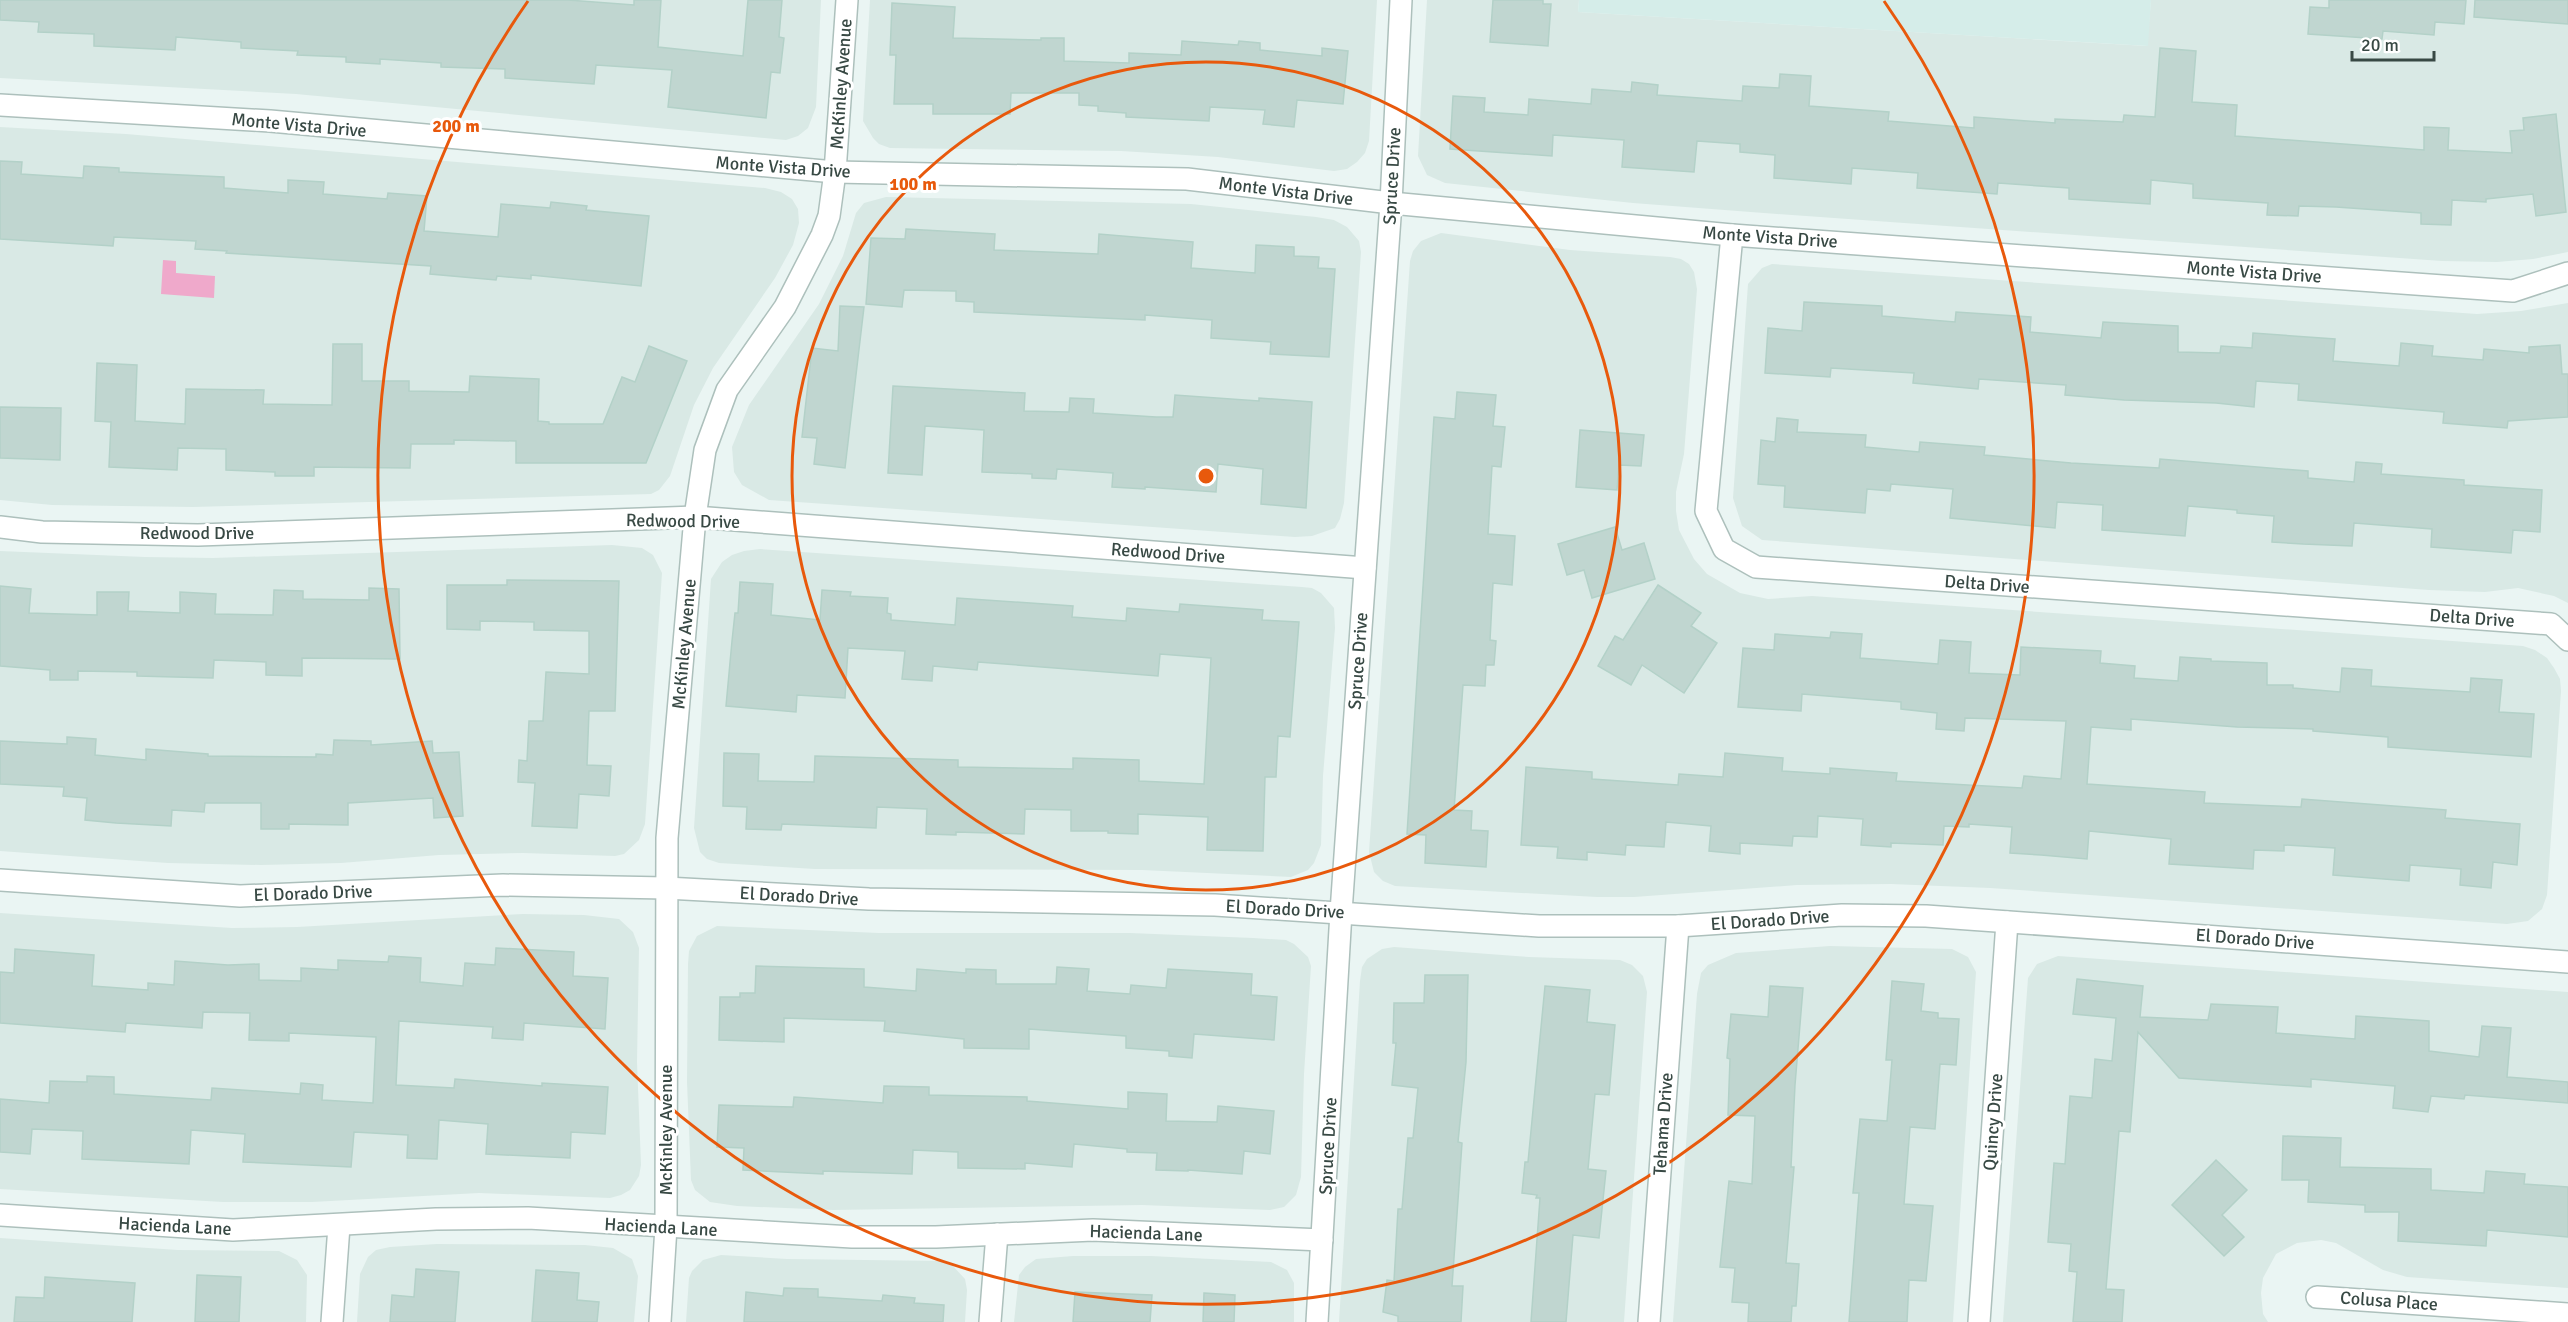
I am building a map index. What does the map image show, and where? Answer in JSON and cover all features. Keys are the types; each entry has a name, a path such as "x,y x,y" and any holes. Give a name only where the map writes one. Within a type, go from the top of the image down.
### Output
{"street":[{"name":"McKinley Avenue","path":"660,1322 666,1227 667,838 695,517 705,450 727,390 785,307 822,235 829,216 835,172 847,0"},
{"name":"Spruce Drive","path":"1317,1322 1341,912 1392,203 1401,0"},
{"name":"Monte Vista Drive","path":"0,105 270,122 835,172 1187,179 1392,203 1732,235 2512,291 2568,273"},
{"name":"Delta Drive","path":"1732,235 1706,511 1724,549 1756,567 2551,624 2568,640"},
{"name":"Redwood Drive","path":"0,527 42,532 198,535 695,517 1365,568"},
{"name":"El Dorado Drive","path":"0,880 240,896 503,885 666,888 869,899 1215,905 1539,926 1678,926 1842,915 1926,916 2568,962"},
{"name":"Quincy Drive","path":"1979,1322 2007,922"},
{"name":"Tehama Drive","path":"1649,1322 1678,926"},
{"name":"Hacienda Lane","path":"0,1215 233,1230 436,1219 528,1218 852,1237 1093,1230 1322,1240"},
{"path":"332,1322 339,1226"},
{"path":"990,1322 997,1234"},
{"name":"Colusa Place","path":"2317,1296 2568,1314"}],"shaded area":[{"path":"0,0 821,0 816,107 808,128 798,136 786,140 296,94 0,78"},
{"path":"870,0 1377,0 1369,141 1365,153 1357,162 1347,169 1334,171 1218,157 1121,151 890,148 879,144 873,138 863,121"},
{"path":"1427,0 1579,0 1578,12 2147,46 2151,0 2568,0 2568,252 2533,259 2497,262 2442,261 1633,203 1445,183 1427,175 1418,156"},
{"path":"1579,0 2151,0 2148,46 1578,12"},
{"path":"0,127 126,134 765,188 781,192 792,199 798,209 799,223 793,245 775,278 713,368 694,405 670,476 659,490 651,494 193,507 52,505 0,500"},
{"path":"886,197 1191,204 1316,217 1334,220 1347,227 1359,241 1361,252 1344,503 1335,528 1312,536 1295,537 769,500 742,485 734,472 732,447 749,405 819,304 843,256 856,213 864,203"},
{"path":"1441,233 1570,250 1670,257 1681,259 1689,264 1694,272 1697,289 1684,454 1676,492 1676,511 1679,530 1694,559 1707,574 1740,593 1768,599 1812,596 2523,646 2535,650 2547,658 2554,668 2560,679 2561,691 2547,895 2542,909 2528,921 2507,924 1990,888 1891,884 1797,885 1634,897 1597,897 1395,886 1383,881 1374,872 1369,852 1410,261 1413,251 1421,241"},
{"path":"163,260 176,261 176,273 215,276 214,298 161,294"},
{"path":"1772,264 2477,314 2521,311 2568,303 2568,603 2554,596 2518,588 2485,592 2429,590 1762,540 1742,526 1733,498 1748,284 1762,268"},
{"path":"612,545 642,548 653,555 662,573 645,824 639,840 624,854 615,856 523,853 439,855 341,863 261,865 168,863 0,851 0,551 213,558"},
{"path":"760,549 1302,587 1312,588 1321,593 1334,608 1335,628 1323,776 1321,845 1314,863 1308,870 1291,877 1142,870 815,869 719,863 707,859 700,852 694,828 711,579 722,562 732,555"},
{"path":"0,913 232,928 297,927 523,914 584,915 619,919 633,932 639,948 637,1062 641,1165 639,1176 630,1190 610,1198 479,1193 312,1202 223,1202 0,1189"},
{"path":"717,926 879,933 1130,933 1286,940 1308,957 1311,966 1304,1074 1301,1177 1296,1195 1284,1207 1270,1210 1142,1205 833,1210 737,1206 710,1202 695,1190 691,1180 687,1082 688,964 689,951 697,936"},
{"path":"1830,946 1952,949 1968,957 1976,972 1953,1322 1673,1322 1697,994 1701,973 1708,965 1736,953"},
{"path":"1394,947 1529,957 1620,960 1632,965 1643,976 1647,992 1624,1322 1339,1322 1362,967 1367,959 1382,949"},
{"path":"2058,956 2568,992 2568,1288 2407,1277 2383,1270 2336,1243 2321,1240 2297,1243 2276,1254 2263,1278 2261,1293 2263,1314 2268,1322 2003,1322 2028,978 2037,964"},
{"path":"0,1238 178,1250 279,1251 297,1260 307,1275 306,1322 0,1322"},
{"path":"437,1244 585,1245 613,1248 632,1259 638,1276 634,1322 357,1322 360,1274 368,1257 376,1250 390,1247"},
{"path":"721,1255 787,1259 943,1261 952,1265 965,1279 967,1290 965,1322 686,1322 689,1278 692,1271 703,1260"},
{"path":"1073,1256 1151,1256 1271,1262 1287,1270 1294,1283 1294,1322 1014,1322 1019,1275 1025,1267 1036,1259"}],"building":[{"path":"0,0 568,0 634,5 634,0 661,0 658,47 743,56 748,0 782,0 779,37 784,38 780,73 771,72 766,118 668,107 672,70 596,65 594,84 505,78 505,69 441,67 441,63 380,59 380,64 346,62 346,57 297,55 298,51 241,48 241,42 176,37 175,50 94,46 94,34 38,32 39,22 0,20"},
{"path":"1493,0 1543,0 1543,4 1551,4 1548,46 1490,42"},
{"path":"2329,0 2466,0 2464,24 2435,22 2434,35 2383,31 2382,39 2308,34 2310,7 2329,8"},
{"path":"2475,0 2568,0 2568,24 2474,17"},
{"path":"892,3 955,7 953,38 1041,40 1041,38 1064,38 1064,61 1129,63 1129,53 1181,55 1182,41 1238,45 1239,41 1260,43 1260,50 1322,56 1322,48 1348,51 1343,104 1297,100 1294,127 1263,124 1265,110 1210,107 1209,121 1126,117 1126,113 1098,111 1098,106 1079,105 1079,93 1011,93 1010,114 933,114 933,104 894,104 896,55 890,55"},
{"path":"2160,48 2196,51 2192,102 2237,105 2235,136 2424,150 2424,127 2449,128 2448,150 2512,153 2510,131 2524,130 2523,118 2556,114 2566,212 2536,216 2533,194 2486,199 2486,202 2452,200 2451,225 2421,224 2421,213 2336,207 2299,206 2298,216 2267,215 2268,203 2193,198 2193,184 2151,180 2150,204 2069,199 2069,188 1998,183 1997,194 1917,188 1918,173 1852,168 1851,184 1774,178 1775,155 1740,152 1740,144 1697,141 1694,172 1622,167 1624,140 1553,135 1552,156 1450,149 1453,96 1485,98 1484,112 1528,115 1529,99 1591,104 1592,89 1631,92 1632,82 1658,85 1657,95 1742,101 1743,86 1779,88 1780,74 1811,76 1809,106 1889,112 1888,121 1974,128 1974,117 2055,123 2055,119 2123,122 2124,115 2155,117"},
{"path":"0,161 22,162 21,174 83,178 84,166 119,168 119,172 224,177 224,188 288,193 288,180 324,182 323,194 387,199 388,193 427,196 424,231 498,237 501,204 550,208 551,202 587,206 586,210 649,216 641,286 531,275 531,279 497,276 496,280 430,274 431,266 195,249 196,241 114,237 113,246 0,239"},
{"path":"906,229 995,234 994,250 1098,254 1099,234 1193,242 1191,268 1255,273 1256,245 1294,247 1294,256 1319,257 1318,268 1335,269 1329,357 1270,354 1271,342 1211,338 1212,320 1145,315 1145,320 974,312 974,302 956,301 956,291 904,290 902,307 866,304 871,238 905,239"},
{"path":"1804,302 1882,306 1882,316 1955,322 1956,312 2031,317 2030,332 2101,338 2103,322 2178,326 2178,352 2220,353 2221,346 2252,348 2253,333 2335,339 2333,361 2399,366 2401,343 2433,346 2432,356 2483,360 2484,349 2529,353 2529,347 2560,345 2562,374 2568,374 2568,417 2508,421 2507,428 2443,423 2444,412 2298,400 2299,384 2256,381 2254,407 2065,395 2066,385 1979,379 1978,389 1913,383 1914,373 1831,368 1830,377 1765,373 1768,328 1802,331"},
{"path":"840,306 864,307 845,468 814,464 817,438 802,437 812,348 838,351"},
{"path":"333,344 362,344 362,381 409,381 409,391 469,392 470,376 539,379 538,421 549,422 549,424 603,424 622,377 635,382 649,346 687,361 646,463 516,463 516,441 454,440 454,444 411,444 410,468 314,467 314,476 275,476 275,472 226,470 226,449 178,448 177,470 109,467 111,422 95,421 97,363 137,365 135,421 185,424 186,389 264,390 263,404 332,405"},
{"path":"893,386 1025,393 1024,411 1069,412 1070,398 1094,399 1093,413 1156,417 1173,417 1175,395 1312,402 1306,508 1261,504 1263,469 1218,464 1216,492 1112,487 1113,473 1057,469 1056,479 1032,478 1032,474 982,472 984,430 925,426 922,475 888,473"},
{"path":"1457,392 1496,395 1493,426 1505,427 1501,467 1492,466 1488,534 1515,536 1512,585 1493,583 1490,640 1496,641 1494,665 1486,665 1485,686 1463,685 1454,810 1472,811 1471,830 1488,831 1486,867 1425,863 1426,835 1407,834 1434,417 1455,419"},
{"path":"0,407 61,408 60,460 0,458"},
{"path":"1777,418 1798,420 1797,432 1866,435 1865,447 1919,452 1920,442 1985,447 1984,455 2159,468 2160,459 2308,471 2308,478 2354,482 2356,462 2382,464 2381,474 2464,480 2464,485 2542,490 2540,532 2513,530 2511,553 2431,547 2432,529 2354,523 2352,546 2303,544 2272,542 2274,516 2188,506 2185,536 2102,530 2103,505 2057,502 2055,528 1950,518 1953,489 1891,484 1890,491 1867,489 1865,513 1784,507 1785,486 1758,484 1761,440 1775,442"},
{"path":"1580,430 1644,435 1641,466 1619,465 1617,490 1576,487"},
{"path":"1615,527 1622,550 1644,543 1655,579 1592,598 1584,570 1567,575 1558,544"},
{"path":"507,580 619,581 615,711 589,711 587,765 611,766 609,796 579,794 577,828 532,826 535,783 518,782 519,760 527,761 529,721 543,721 546,672 589,674 589,631 534,630 534,622 480,621 480,630 447,629 447,585 507,585"},
{"path":"740,582 773,584 771,615 820,620 822,590 851,592 850,596 888,598 887,613 891,614 891,620 955,625 957,598 1073,606 1072,617 1126,621 1127,608 1179,612 1180,604 1263,610 1262,620 1299,622 1290,737 1278,736 1276,777 1265,777 1263,851 1207,850 1208,817 1138,814 1138,834 1108,833 1108,831 1071,831 1071,810 1025,809 1024,834 956,832 956,835 926,834 927,809 877,807 876,828 782,824 781,830 746,829 747,807 723,806 724,753 759,754 758,781 814,782 815,756 958,760 958,767 1073,769 1073,758 1139,760 1139,781 1204,784 1211,658 1160,654 1158,676 978,662 977,670 933,666 932,681 902,679 905,651 848,648 845,698 797,695 796,712 726,706"},
{"path":"1658,585 1701,613 1691,626 1717,643 1684,693 1642,665 1631,685 1598,666 1615,636 1623,640"},
{"path":"0,586 31,589 29,613 97,615 97,592 129,592 128,611 180,613 180,592 216,594 215,614 273,615 274,590 303,591 303,599 369,600 369,588 399,589 400,659 302,658 302,676 266,675 266,662 214,660 213,678 137,676 137,672 78,671 78,680 50,680 50,670 0,666"},
{"path":"1831,632 1862,634 1860,658 1938,664 1940,640 1971,642 1969,673 2020,675 2021,647 2101,651 2100,663 2135,666 2134,678 2178,681 2180,657 2211,659 2211,661 2267,663 2267,685 2293,685 2293,688 2340,692 2342,668 2372,670 2371,686 2470,692 2471,678 2502,680 2499,712 2534,714 2531,757 2388,747 2388,737 2313,731 2313,729 2237,727 2131,719 2131,730 2091,727 2087,784 2205,792 2204,803 2301,807 2302,799 2446,810 2445,818 2520,824 2517,865 2493,862 2491,888 2460,885 2461,869 2410,865 2409,881 2333,875 2335,848 2284,845 2284,851 2254,850 2253,869 2169,864 2171,839 2089,831 2087,859 2010,853 2012,827 1969,824 1969,827 1944,826 1943,845 1891,843 1891,847 1861,845 1863,819 1818,816 1817,837 1793,836 1792,846 1740,843 1740,854 1709,851 1711,826 1666,822 1664,847 1626,845 1625,855 1587,852 1587,860 1557,858 1558,847 1521,845 1526,767 1592,772 1592,779 1678,785 1679,774 1723,777 1725,753 1783,758 1782,771 1830,774 1830,768 1897,773 1896,781 2022,788 2024,776 2061,779 2066,721 1965,718 1964,731 1936,729 1937,713 1901,709 1901,702 1802,694 1801,711 1738,707 1743,648 1774,650 1775,634 1830,638"},
{"path":"67,737 96,739 95,755 146,760 146,749 208,754 208,756 316,757 316,754 333,755 334,740 371,741 371,745 432,741 433,753 459,752 463,816 434,818 433,798 348,803 348,825 289,824 289,829 261,829 261,803 205,803 204,812 172,810 171,826 116,823 85,820 87,798 63,796 64,787 0,784 0,741 67,744"},
{"path":"496,948 574,952 573,976 608,978 605,1029 524,1023 523,1040 492,1038 493,1027 399,1021 396,1085 454,1088 455,1079 542,1086 542,1083 608,1087 605,1134 571,1132 570,1158 486,1154 488,1124 439,1120 437,1159 407,1158 408,1135 354,1132 351,1167 243,1162 245,1134 191,1130 189,1164 82,1159 83,1131 32,1129 30,1154 0,1152 0,1099 49,1103 50,1081 87,1082 87,1076 114,1077 114,1094 211,1100 212,1088 300,1094 301,1083 323,1085 322,1100 373,1103 376,1037 289,1033 289,1041 249,1040 250,1013 203,1012 202,1028 126,1023 125,1032 0,1023 0,972 14,973 15,949 94,955 92,986 148,990 148,983 174,985 175,961 228,965 259,964 259,980 301,981 301,968 338,970 338,960 388,962 389,956 421,958 420,982 463,986 465,963 495,965"},
{"path":"756,966 864,969 864,987 916,991 917,969 966,973 966,969 996,970 996,984 1056,984 1057,967 1089,969 1087,991 1130,994 1131,985 1166,988 1168,969 1252,974 1251,995 1277,997 1274,1040 1194,1034 1192,1058 1169,1056 1169,1051 1126,1048 1126,1036 1029,1029 1029,1049 964,1048 964,1039 884,1031 885,1021 784,1018 784,1042 719,1040 720,997 740,997 740,993 755,993"},
{"path":"1425,975 1468,975 1466,1062 1458,1142 1462,1143 1452,1286 1463,1286 1461,1322 1398,1322 1398,1316 1383,1312 1387,1280 1394,1281 1398,1209 1402,1209 1408,1138 1413,1138 1418,1088 1392,1085 1396,1043 1393,1043 1394,1003 1424,1003"},
{"path":"2077,979 2143,986 2140,1017 2208,1020 2211,1004 2278,1007 2276,1033 2355,1039 2356,1016 2429,1021 2429,1051 2479,1057 2482,1026 2511,1028 2507,1077 2568,1082 2568,1103 2465,1095 2464,1099 2431,1096 2428,1112 2393,1108 2395,1086 2311,1079 2311,1087 2179,1078 2138,1032 2130,1132 2119,1131 2106,1289 2124,1290 2122,1322 2073,1322 2077,1272 2069,1271 2071,1244 2048,1242 2054,1163 2065,1164 2070,1096 2092,1098 2095,1059 2112,1061 2116,1018 2073,1014"},
{"path":"1892,981 1924,984 1921,1011 1938,1013 1938,1018 1959,1019 1956,1065 1940,1064 1935,1129 1910,1127 1904,1204 1933,1206 1926,1281 1909,1280 1907,1322 1849,1322 1859,1193 1853,1193 1860,1119 1887,1121 1892,1060 1886,1060"},
{"path":"1545,986 1590,990 1587,1022 1615,1025 1609,1095 1595,1094 1588,1169 1606,1171 1599,1238 1573,1235 1566,1322 1531,1322 1540,1198 1536,1198 1537,1195 1522,1193 1525,1162 1528,1162"},
{"path":"1770,986 1803,988 1795,1085 1791,1167 1794,1167 1786,1263 1799,1264 1796,1306 1792,1306 1791,1322 1748,1322 1749,1303 1732,1302 1735,1268 1720,1267 1729,1181 1752,1184 1755,1116 1728,1115 1730,1059 1727,1058 1731,1014 1768,1017"},
{"path":"884,1086 929,1087 929,1095 1027,1097 1027,1101 1128,1109 1128,1092 1167,1094 1166,1121 1217,1122 1218,1106 1274,1111 1270,1154 1244,1151 1242,1174 1156,1170 1157,1153 1127,1152 1127,1149 1074,1144 1072,1167 1025,1163 1025,1169 958,1168 958,1152 913,1150 912,1174 823,1171 823,1174 743,1170 744,1148 717,1147 719,1105 793,1107 794,1097 883,1103"},
{"path":"2283,1136 2341,1138 2340,1167 2431,1169 2431,1190 2484,1193 2486,1171 2525,1174 2524,1184 2568,1187 2568,1237 2487,1230 2486,1246 2398,1241 2399,1212 2365,1212 2365,1205 2308,1202 2309,1180 2282,1180"},
{"path":"2216,1160 2247,1190 2222,1215 2244,1237 2224,1256 2172,1205"},
{"path":"416,1269 459,1272 455,1322 390,1322 392,1295 414,1297"},
{"path":"536,1270 579,1273 577,1300 599,1302 597,1322 532,1322"},
{"path":"197,1275 241,1277 239,1322 195,1322"},
{"path":"45,1277 135,1283 132,1322 14,1322 16,1297 44,1298"},
{"path":"784,1288 818,1289 818,1297 882,1301 883,1295 915,1298 914,1303 944,1305 943,1322 744,1322 746,1292 783,1296"},
{"path":"1075,1292 1152,1295 1150,1322 1073,1322"},
{"path":"1204,1293 1235,1295 1234,1322 1203,1322"}]}
